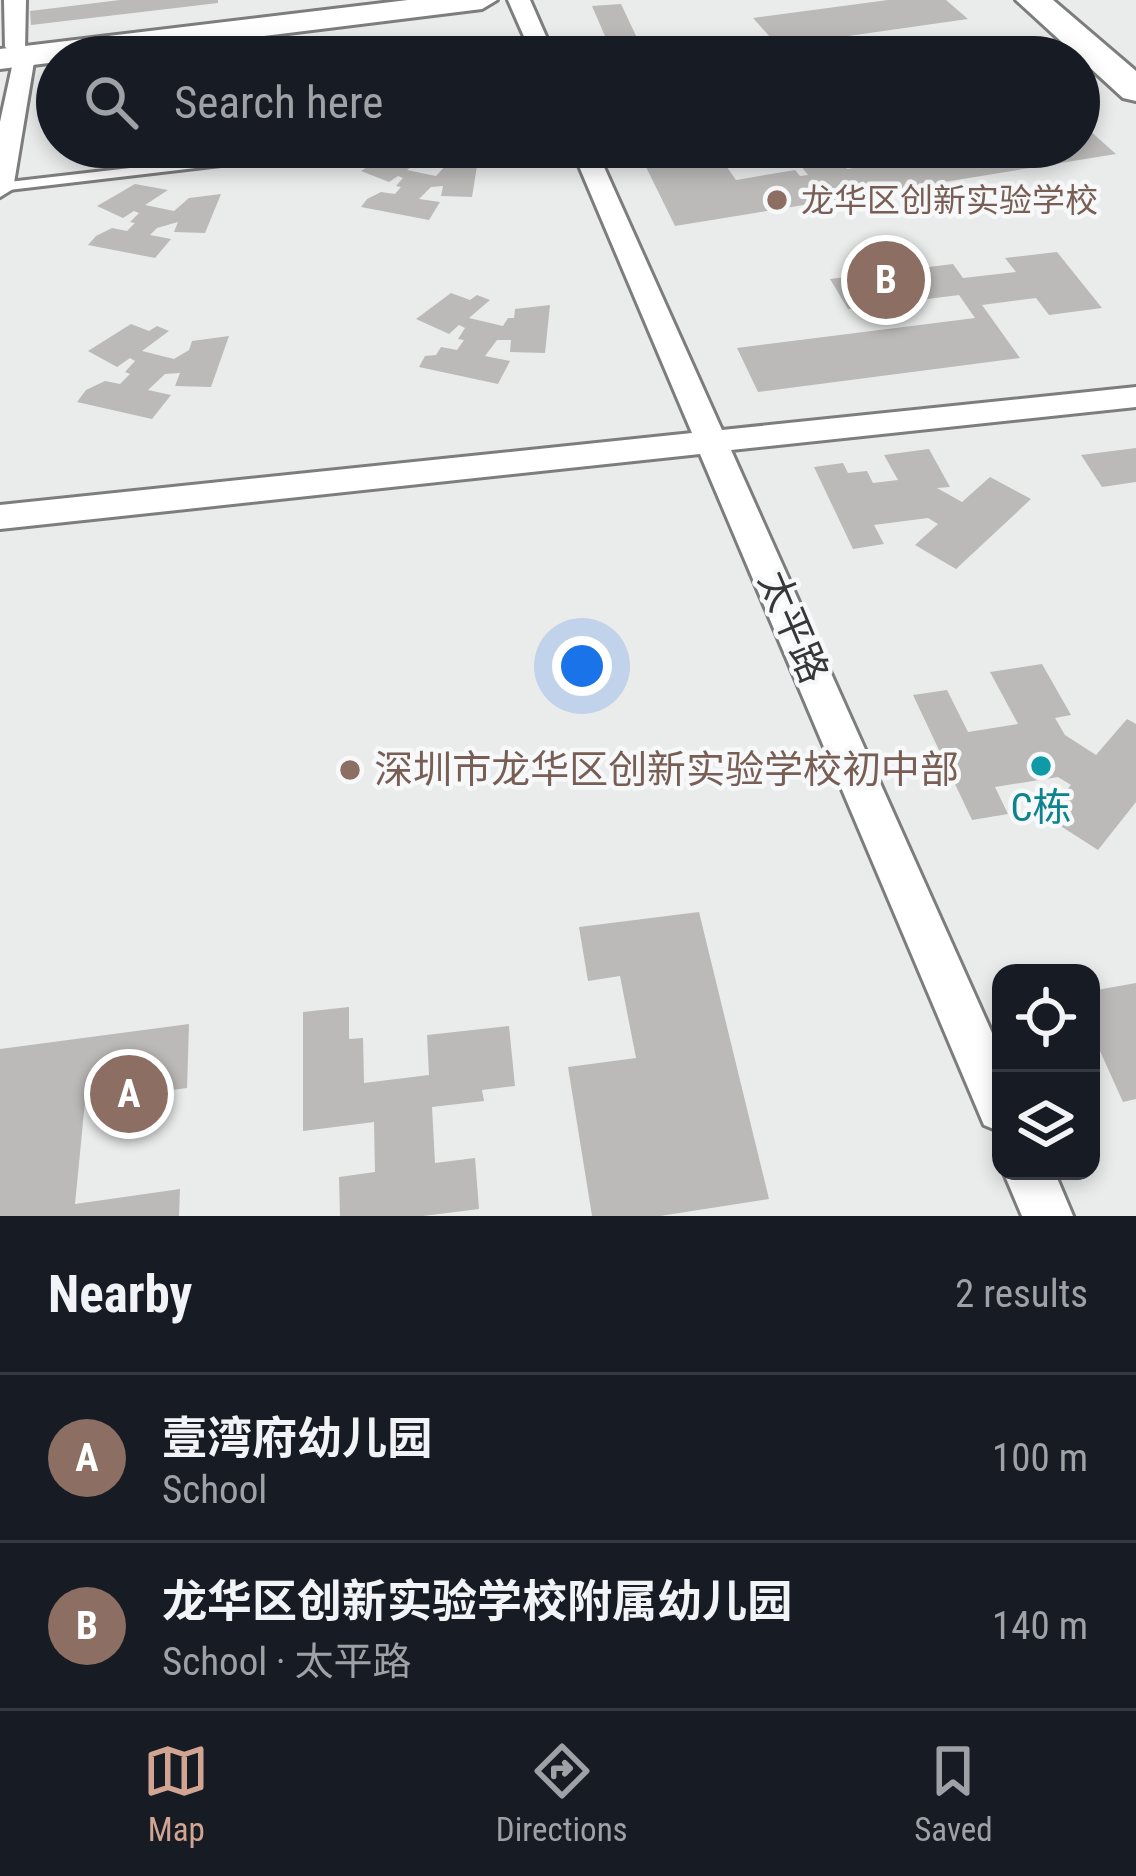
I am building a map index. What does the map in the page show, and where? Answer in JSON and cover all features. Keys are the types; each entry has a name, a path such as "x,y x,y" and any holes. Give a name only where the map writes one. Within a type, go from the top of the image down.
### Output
{"main road":[{"path":"134,36 397,0"},
{"path":"161,36 482,0"},
{"path":"1033,0 1074,36"},
{"path":"1070,0 1136,56"},
{"path":"1100,59 1136,90"}],"street":[{"path":"0,188 15,0"},
{"path":"519,0 535,36"},
{"name":"太平路","path":"593,168 992,1087"},
{"path":"0,517 1136,397"},
{"path":"1032,1180 1048,1216"}],"lane":[{"path":"0,188 167,168"}],"building":[{"path":"120,0 218,3 31,25 30,11"},
{"path":"888,0 946,0 968,19 848,36 769,36 753,18"},
{"path":"621,4 636,36 605,36 592,6"},
{"path":"1100,140 1116,154 1100,157"},
{"path":"410,168 436,176 443,168 477,168 472,197 441,196 443,186 431,187 419,199 440,202 429,220 361,207 381,192 395,194 403,178 389,182 361,171"},
{"path":"646,168 728,168 736,180 795,170 800,176 808,175 803,168 1030,168 675,226"},
{"path":"135,184 168,190 145,205 174,211 189,198 221,194 205,233 174,232 178,222 157,228 150,235 171,239 155,258 88,245 112,228 127,231 135,223 130,222 139,213 123,218 97,206"},
{"path":"1057,252 1102,308 1049,315 1036,298 982,305 1020,358 758,392 737,348 975,318 959,295 848,309 830,279 953,264 963,278 1016,272 1005,258"},
{"path":"451,293 490,300 469,318 503,326 514,318 515,309 550,305 545,353 510,352 511,340 497,340 485,356 510,361 498,384 419,367 425,356 436,355 441,347 457,350 464,340 458,339 465,328 459,325 449,334 416,319"},
{"path":"131,324 149,331 157,326 169,331 142,351 174,359 189,350 192,341 229,336 211,387 175,386 180,373 165,374 148,390 171,395 152,419 77,402 86,390 105,381 120,384 130,374 125,372 135,361 130,358 117,367 88,351"},
{"path":"1136,448 1136,482 1102,487 1081,455"},
{"path":"929,449 950,487 937,488 962,502 990,477 1031,499 956,569 915,545 938,524 928,518 874,525 884,544 853,549 814,467 843,463 848,473 867,471 873,483 898,480 884,455"},
{"name":"C栋","path":"1042,664 1071,715 1055,718 1065,735 1096,755 1127,719 1136,724 1136,802 1098,850 1045,816 1071,785 1058,777 995,787 1008,814 972,820 913,695 947,690 968,732 1018,724 990,672"},
{"path":"699,912 769,1199 660,1216 592,1216 568,1067 636,1058 620,976 588,981 579,927"},
{"path":"1136,983 1136,1099 1123,1102 1100,1051 1100,989"},
{"path":"349,1007 349,1039 363,1038 364,1083 429,1075 427,1035 509,1026 515,1086 482,1090 484,1101 432,1107 435,1163 475,1158 479,1209 423,1216 340,1216 339,1177 375,1172 374,1122 303,1131 303,1012"},
{"path":"189,1024 187,1088 85,1102 75,1204 180,1189 179,1216 0,1216 0,1049"}],"place":[{"name":"龙华区创新实验学校","path":"777,200"},
{"name":"龙华区创新实验学校附属幼儿园","path":"886,280"},
{"name":"C栋","path":"1041,766"},
{"name":"深圳市龙华区创新实验学校初中部","path":"350,770"},
{"name":"壹湾府幼儿园","path":"129,1094"}]}
